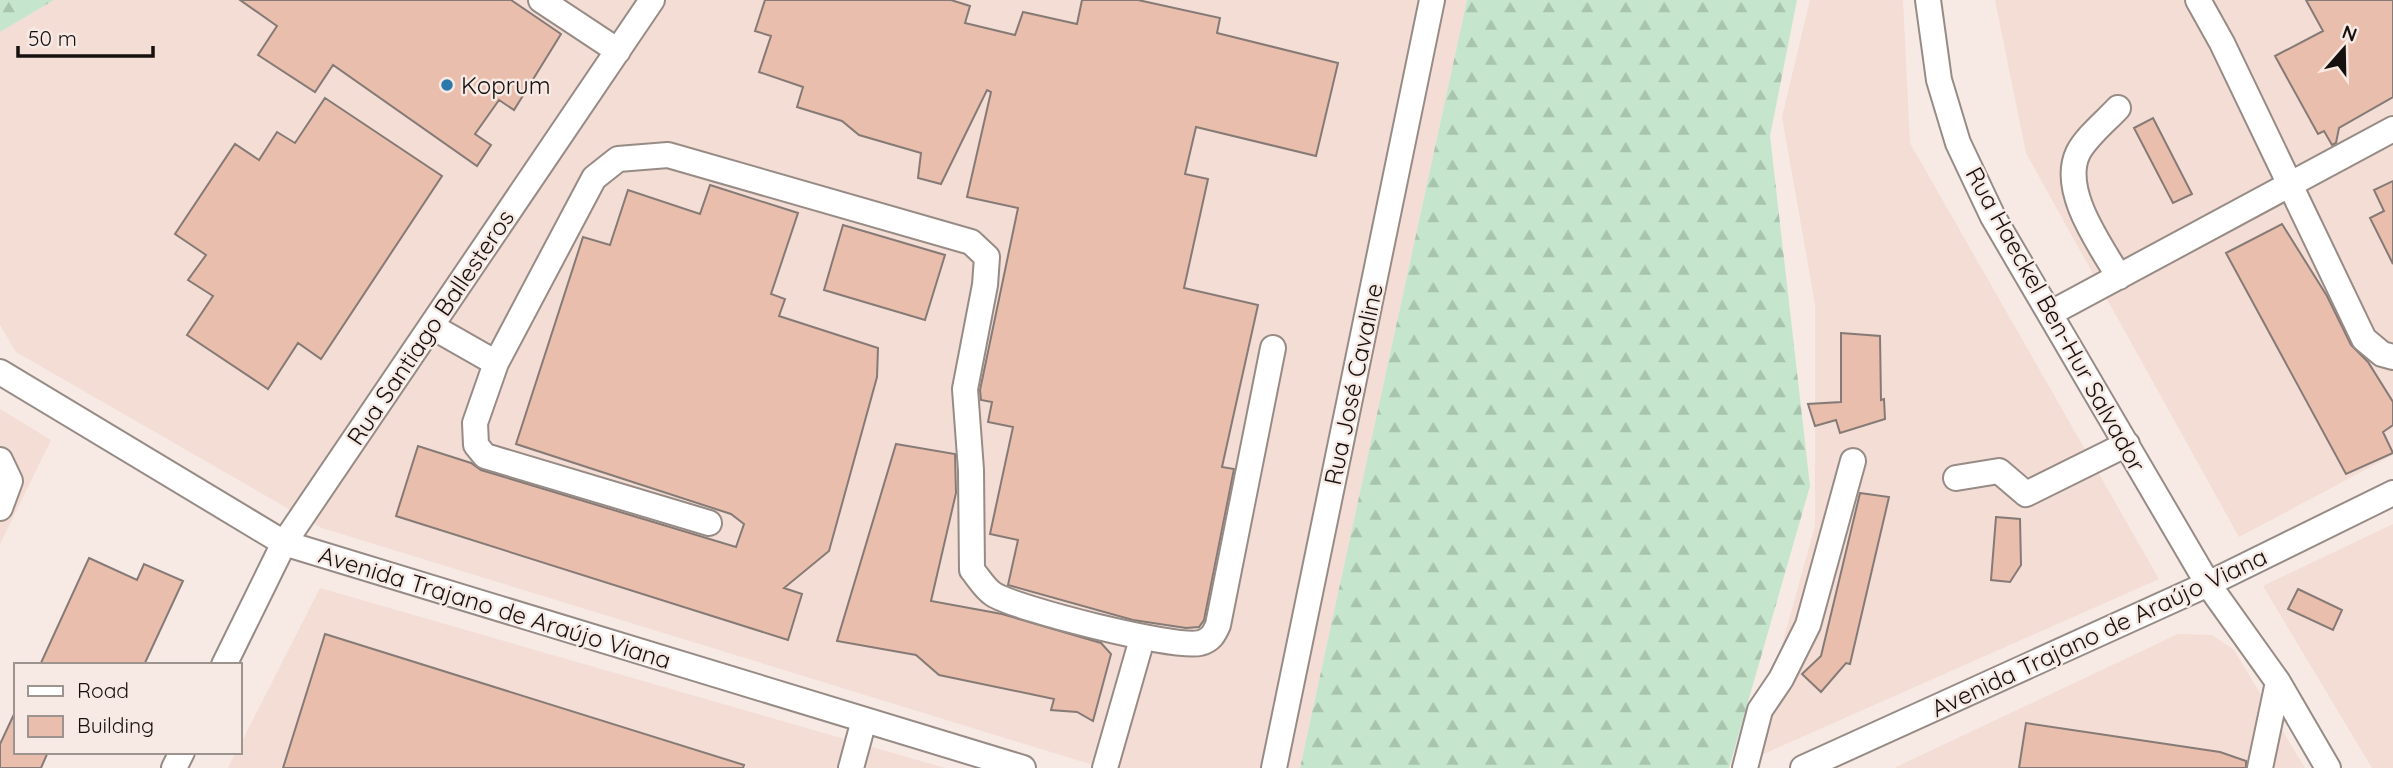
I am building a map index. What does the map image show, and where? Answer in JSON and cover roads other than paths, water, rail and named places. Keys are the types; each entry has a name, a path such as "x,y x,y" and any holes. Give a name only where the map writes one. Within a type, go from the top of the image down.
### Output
{"street":[{"path":"541,0 618,51"},
{"name":"Rua Santiago Ballesteros","path":"225,663 284,543 652,0"},
{"name":"Rua José Cavaline","path":"1274,768 1432,0"},
{"name":"Rua Haeckel Ben-Hur Salvador","path":"1928,0 1939,80 1958,143 1993,217 2208,584"},
{"path":"2198,0 2222,43 2364,339 2382,354 2393,357"},
{"path":"2118,108 2078,152 2075,165 2081,212 2119,277"},
{"path":"2051,313 2393,129"},
{"path":"709,523 485,456 476,445 475,423 496,363 594,178 618,159 668,155 971,242 987,257 985,285 965,389 971,470 972,570 993,594 1142,639 1199,643 1212,637 1218,625 1273,348"},
{"path":"431,326 496,363"},
{"name":"Avenida Trajano de Araújo Viana","path":"0,372 284,543 1023,768"},
{"path":"1956,478 1999,471 2026,494 2127,444"},
{"path":"0,460 10,481 0,508"},
{"path":"1745,768 1760,710 1781,679 1808,625 1853,461"},
{"name":"Avenida Trajano de Araújo Viana","path":"1803,768 2208,584 2393,493"},
{"path":"2208,584 2278,682 2328,768"},
{"path":"1105,768 1142,639"},
{"path":"2260,768 2278,682"},
{"path":"851,768 864,720"}],"place":[{"name":"Koprum","path":"447,85"}]}
